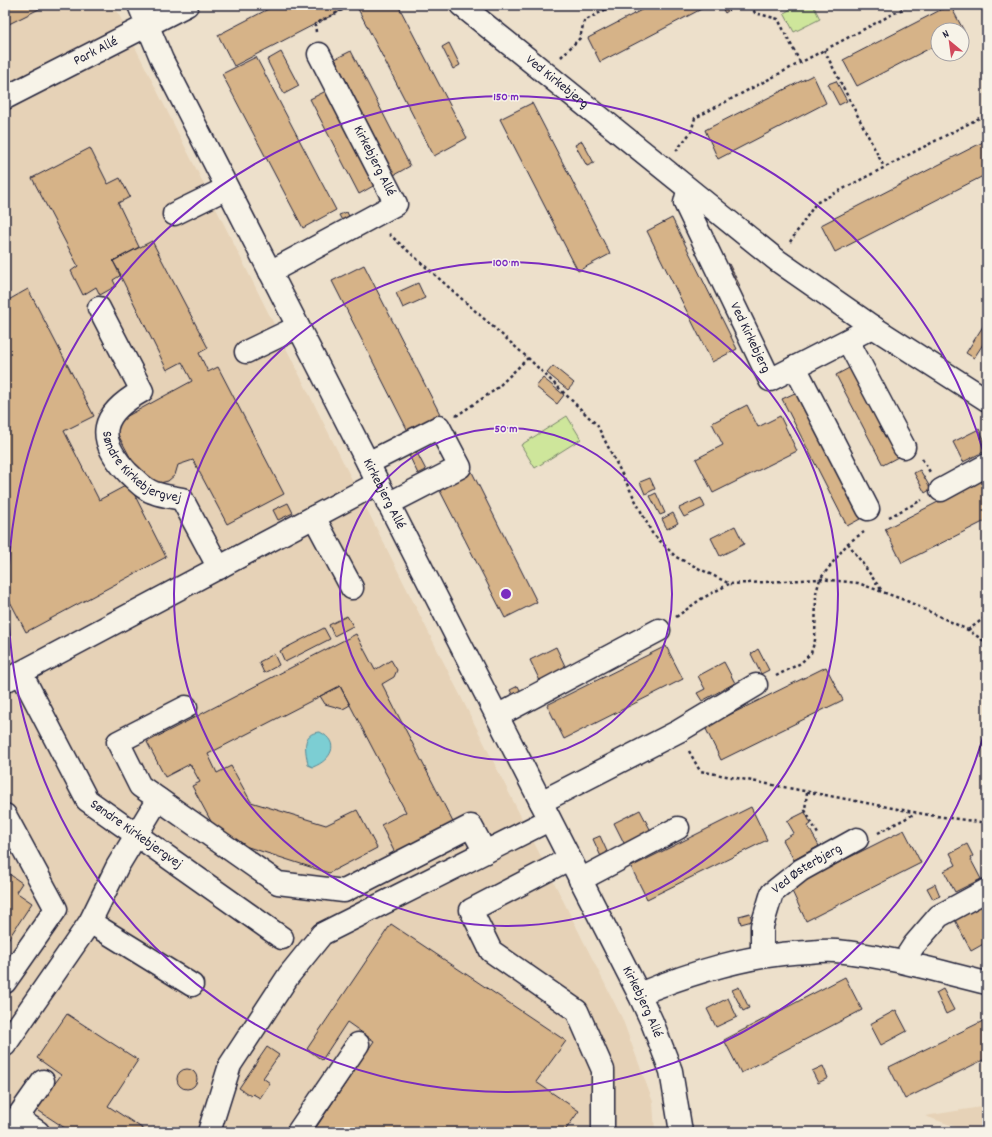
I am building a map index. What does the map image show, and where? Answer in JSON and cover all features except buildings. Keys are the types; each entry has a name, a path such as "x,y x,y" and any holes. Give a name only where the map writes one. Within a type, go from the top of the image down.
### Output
{"street":[{"name":"Kirkebjerg Allé","path":"139,5 162,60 639,994 669,1065 678,1103 681,1132"},
{"name":"Park Allé","path":"5,98 187,5"},
{"name":"Ved Kirkebjerg","path":"461,5 546,73 688,191 778,261 873,328 987,400"},
{"name":"Kirkebjerg Allé","path":"270,272 396,204 318,54"},
{"path":"174,214 228,188"},
{"name":"Ved Kirkebjerg","path":"688,191 685,203 770,380 873,328"},
{"name":"Søndre Kirkebjergvej","path":"99,308 142,391 126,400 110,417 106,436 112,452 122,466 145,488 154,493 182,499 219,568"},
{"path":"246,352 298,327"},
{"path":"848,341 904,447"},
{"path":"795,367 873,519"},
{"path":"368,463 439,427 460,467 388,504"},
{"path":"941,490 987,465"},
{"name":"Søndre Kirkebjergvej","path":"282,938 138,834 87,800 13,677 378,483"},
{"path":"314,517 352,588"},
{"path":"497,716 660,630"},
{"path":"209,1132 230,1066 288,975 322,934 485,852 545,811 756,685"},
{"path":"186,707 118,742 140,786 278,883 344,891 471,826 485,852"},
{"path":"5,1045 90,922 117,867 158,799"},
{"path":"5,815 56,909 5,982"},
{"path":"580,880 678,828"},
{"name":"Ved Østerbjerg","path":"762,956 762,926 772,892 801,870 857,839"},
{"path":"569,859 471,910 491,951 577,1011 603,1070 603,1132"},
{"path":"903,962 914,945 939,916 987,890"},
{"path":"90,922 192,985"},
{"path":"639,994 666,983 714,967 762,956 835,951 903,962 987,983"},
{"path":"298,1132 358,1044"},
{"path":"38,1132 17,1118 44,1082"}],"path":[{"path":"318,54 315,24 352,5"},
{"path":"546,73 580,38 584,21 614,5"},
{"path":"751,5 755,12 778,19 800,62"},
{"path":"662,169 691,132 696,118 910,5"},
{"path":"824,50 884,167"},
{"path":"778,261 816,203 987,114"},
{"path":"372,218 415,259 528,358 597,425 652,533 676,557 730,584"},
{"path":"439,427 495,390 528,358"},
{"path":"756,685 801,663 811,653 815,640 816,593 820,579 848,543 873,519 941,490 916,450 904,447"},
{"path":"848,543 882,592"},
{"path":"660,630 700,599 730,584 820,579 858,583 907,600 968,630 987,643"},
{"path":"968,630 987,616"},
{"path":"679,731 700,771 916,812 987,823"},
{"path":"807,792 805,810 829,855"},
{"path":"857,839 880,833 916,812"}],"shaded area":[{"path":"5,5 114,5 622,1018 653,1102 655,1132 5,1132"},
{"path":"987,1106 987,1132 970,1132 925,1116"}],"green space":[{"path":"798,5 813,5 820,19 794,32 784,13"},
{"path":"567,416 581,439 535,468 521,445"}],"water":[{"path":"320,732 330,741 332,746 331,751 325,760 313,767 308,765 306,754 307,739 314,733"}]}
